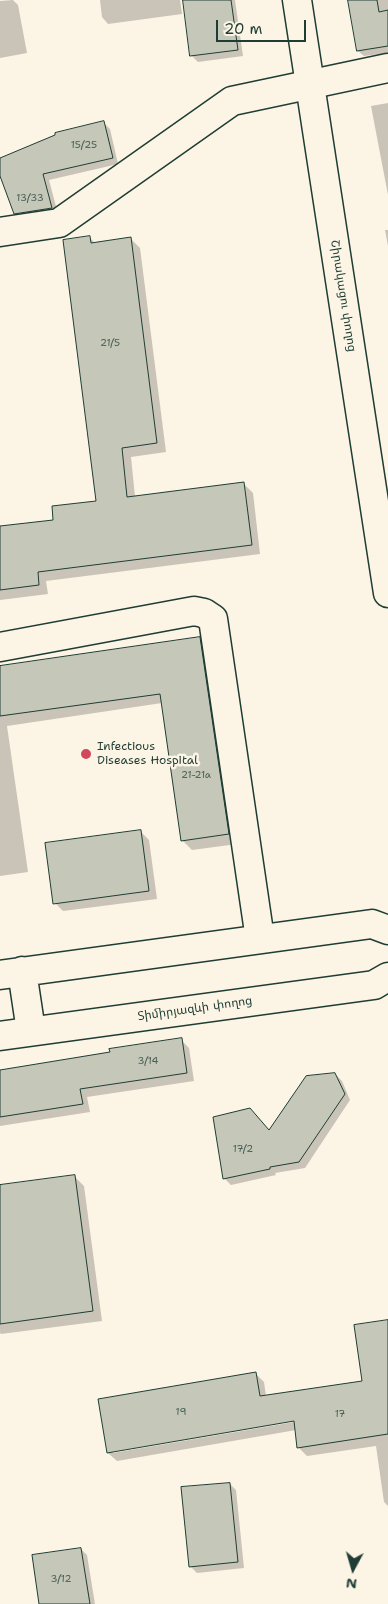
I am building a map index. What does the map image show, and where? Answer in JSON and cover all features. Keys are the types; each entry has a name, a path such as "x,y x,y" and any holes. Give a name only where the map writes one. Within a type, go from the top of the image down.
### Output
{"street":[{"name":"Շիրակացու փողոց","path":"297,0 388,593"},
{"path":"0,232 59,223 232,101 388,68"},
{"path":"0,646 194,612 204,613 213,619 260,939"},
{"path":"30,1031 11,973 372,924 388,930"},
{"name":"Տիմիրյազևի փողոց","path":"0,1036 374,986 388,977"}],"building":[{"path":"183,0 231,0 238,50 190,56"},
{"path":"348,0 377,0 379,12 388,10 388,46 357,51"},
{"path":"104,121 113,158 43,174 52,208 14,214 0,176 0,158 55,135 55,133"},
{"path":"90,236 91,243 131,237 157,443 122,448 127,497 244,482 252,545 38,572 39,585 0,590 0,526 53,520 52,506 96,501 63,240"},
{"path":"200,637 229,834 181,841 160,694 0,716 0,666"},
{"path":"141,830 149,891 53,904 45,843"},
{"path":"182,1038 187,1073 80,1089 83,1104 0,1117 0,1070 110,1052 109,1049"},
{"path":"335,1073 345,1094 299,1162 223,1179 213,1117 250,1108 269,1130 306,1076"},
{"path":"75,1175 93,1311 0,1324 0,1185"},
{"path":"388,1320 388,1434 297,1448 294,1421 107,1453 98,1399 256,1372 260,1396 362,1381 354,1325"},
{"path":"230,1483 238,1562 189,1567 181,1487"},
{"path":"81,1548 90,1604 39,1604 32,1555"}],"place":[{"name":"Infectious Diseases Hospital","path":"86,754"}]}
